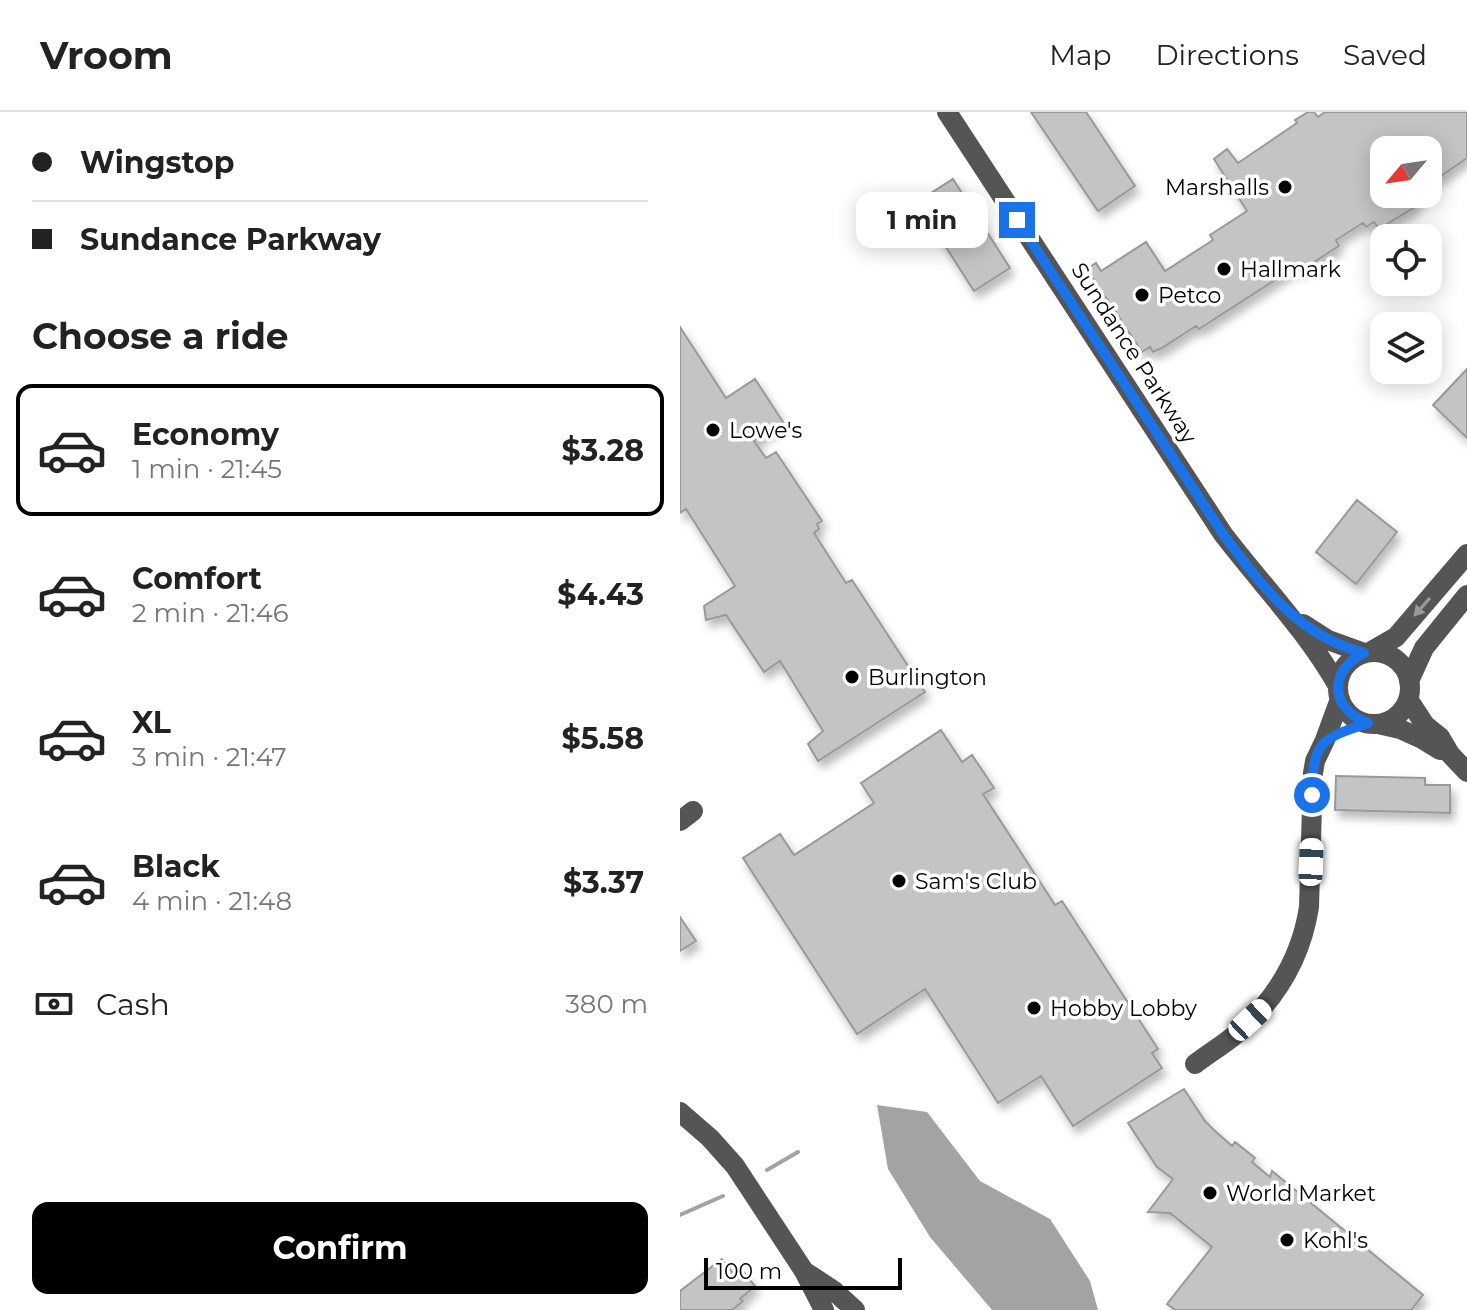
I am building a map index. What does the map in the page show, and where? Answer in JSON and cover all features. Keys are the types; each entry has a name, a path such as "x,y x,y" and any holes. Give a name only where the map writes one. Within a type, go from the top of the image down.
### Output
{"street":[{"name":"Sundance Parkway","path":"947,112 1223,534 1290,615 1323,661 1339,693"},
{"path":"1195,1064 1236,1034 1265,1007 1291,967 1298,950 1309,907 1313,773 1339,693 1340,675 1354,658 1396,637 1467,554"},
{"path":"1325,740 1343,731 1388,721 1397,716 1404,708 1424,648 1467,595"},
{"name":"Sundance Parkway","path":"1290,615 1328,640 1367,653"},
{"path":"1367,653 1394,657 1404,669 1415,712 1440,737 1450,754 1467,772"},
{"path":"1339,693 1346,710 1356,719 1400,729 1450,754"},
{"path":"680,1112 710,1138 735,1166 804,1271 819,1302 855,1310"}],"shaded area":[{"path":"877,1105 927,1112 980,1181 1050,1219 1090,1281 1098,1310 992,1310 930,1237 888,1169"}],"building":[{"path":"1031,112 1086,112 1135,186 1098,211"},
{"path":"1308,112 1314,112 1318,117 1325,112 1467,112 1467,158 1442,175 1442,136 1370,136 1370,208 1413,208 1387,224 1374,222 1366,227 1363,223 1336,240 1339,246 1300,271 1297,266 1199,329 1196,326 1153,352 1150,347 1142,352 1087,269 1096,263 1101,271 1146,242 1165,271 1213,240 1210,235 1247,211 1214,159 1227,149 1238,163 1297,123 1295,120"},
{"path":"953,179 1010,268 974,291 917,202"},
{"path":"680,327 726,398 755,379 783,422 754,441 766,458 776,452 822,521 817,524 819,529 814,533 846,583 852,580 925,692 818,761 808,744 823,731 780,661 764,672 726,615 706,620 704,606 735,586 686,509 680,513"},
{"path":"1467,369 1467,438 1433,405"},
{"path":"1357,500 1397,532 1356,584 1316,552"},
{"name":"Sam's Club","path":"941,730 962,762 972,755 994,788 983,794 1055,905 1062,901 1158,1049 1152,1053 1162,1068 1073,1126 1041,1076 998,1103 925,989 857,1034 743,858 780,834 794,855 874,803 861,783"},
{"path":"1336,776 1425,778 1425,785 1450,785 1450,813 1335,810"},
{"path":"680,917 696,941 680,951"},
{"name":"Kohl's","path":"1184,1089 1205,1121 1232,1146 1235,1142 1255,1158 1252,1162 1270,1177 1272,1171 1423,1295 1411,1310 1175,1310 1167,1304 1212,1247 1170,1213 1148,1212 1173,1179 1157,1167 1128,1123"},
{"path":"722,1259 736,1276 742,1270 755,1286 740,1299 743,1301 732,1310 680,1310 680,1291"}],"waterway":[{"path":"767,1170 798,1152"},
{"path":"680,1215 723,1196"}],"place":[{"name":"Marshalls","path":"1285,187"},
{"name":"Hallmark","path":"1224,269"},
{"name":"Petco","path":"1142,295"},
{"name":"Lowe's","path":"713,430"},
{"name":"Burlington","path":"852,677"},
{"name":"Sam's Club","path":"899,881"},
{"name":"Hobby Lobby","path":"1034,1008"},
{"name":"World Market","path":"1210,1193"},
{"name":"Kohl's","path":"1287,1240"}],"route":[{"path":"1017,220 1223,534 1250,569 1290,615 1328,640 1364,653 1346,665 1338,686 1346,710 1356,719 1368,723 1325,740 1315,761 1312,795"}]}
